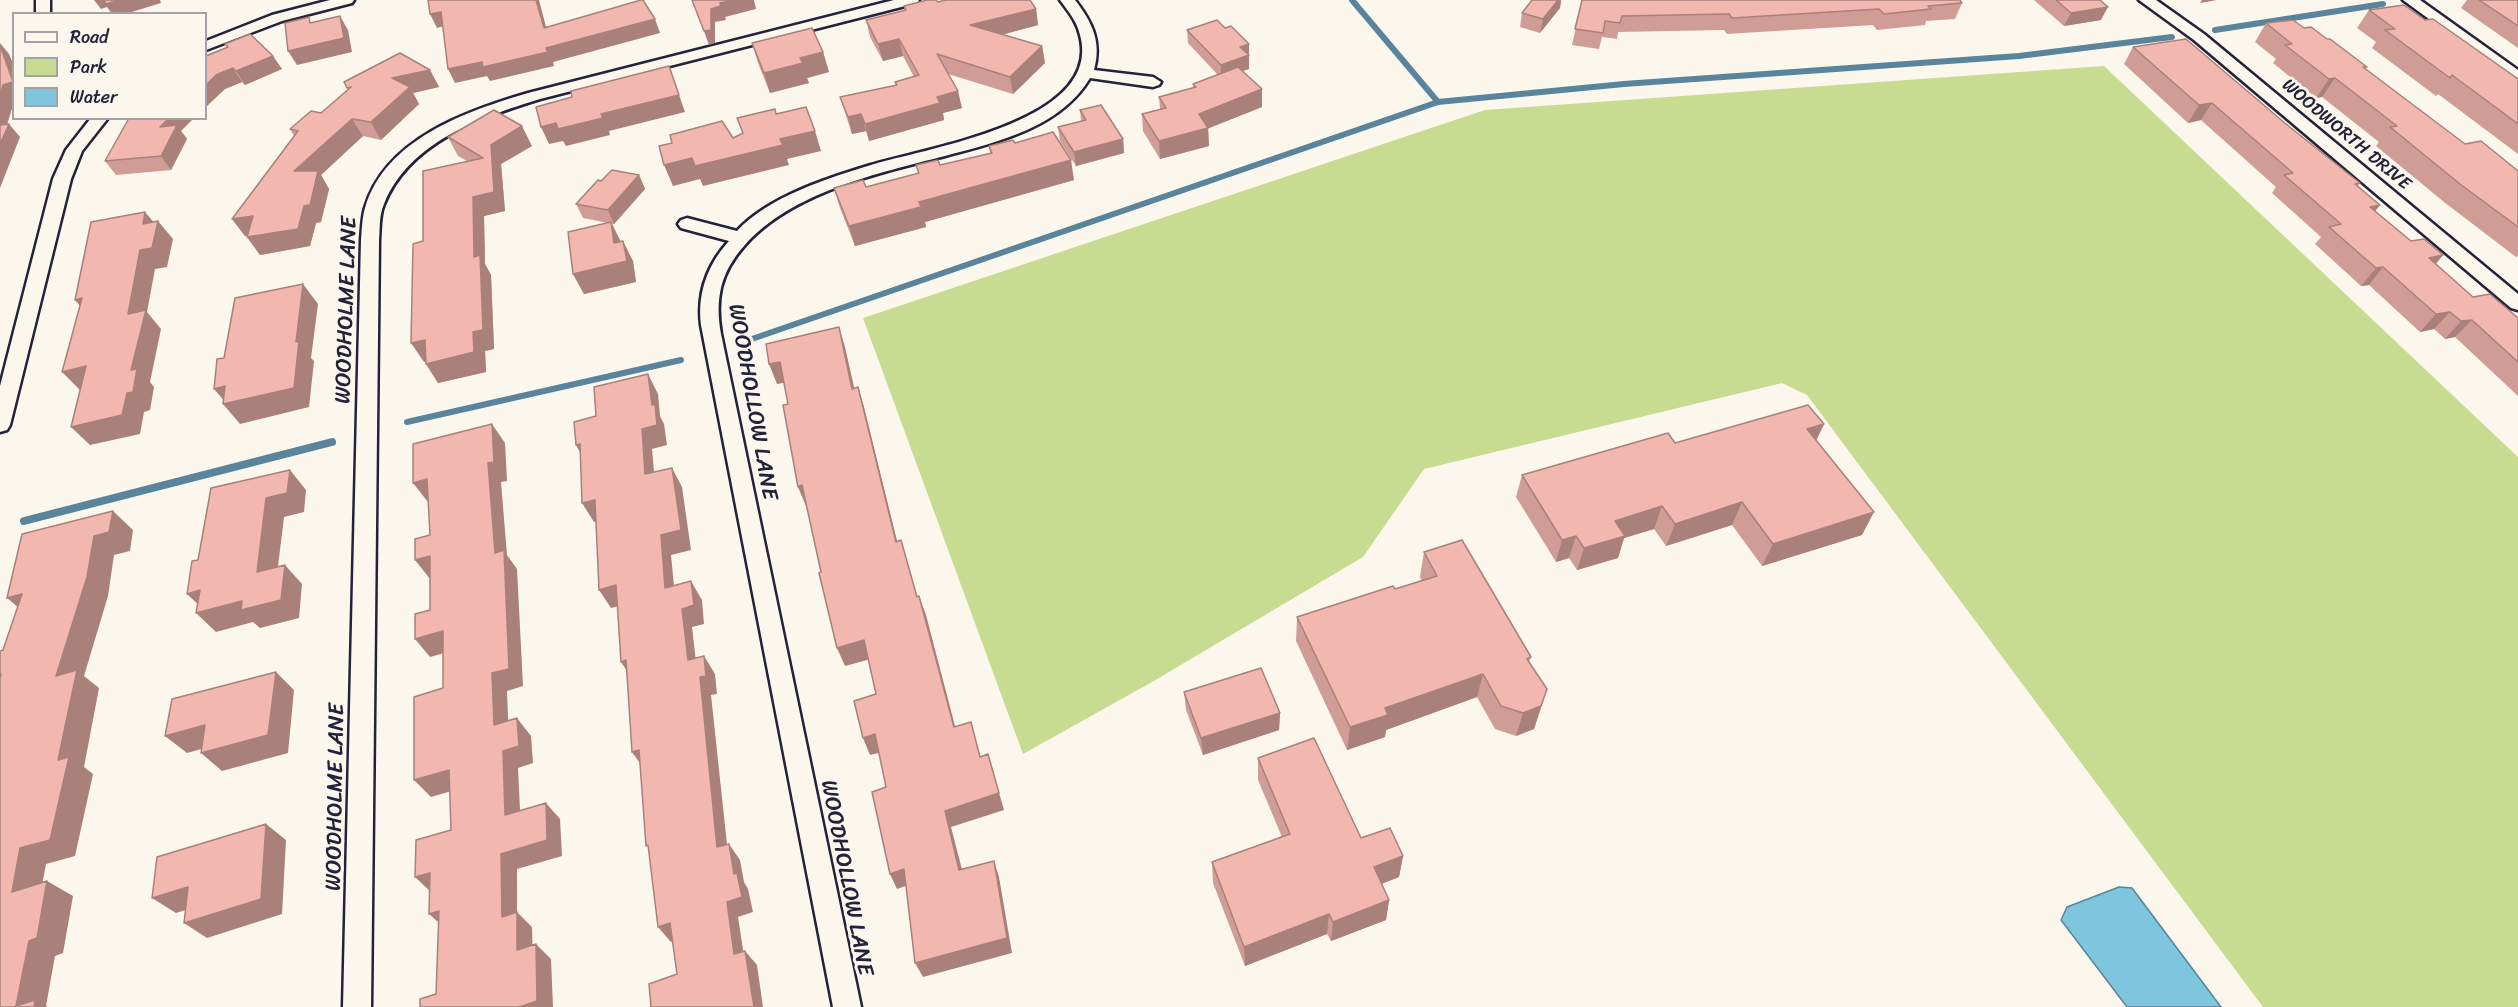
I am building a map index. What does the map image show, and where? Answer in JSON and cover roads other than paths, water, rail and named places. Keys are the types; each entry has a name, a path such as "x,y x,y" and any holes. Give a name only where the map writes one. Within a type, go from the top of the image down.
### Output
{"street":[{"path":"207,46 277,18 347,0"},
{"name":"WOODHOLME LANE","path":"357,1007 370,240 372,214 381,191 396,170 432,139 488,110 545,93 912,0"},
{"path":"1067,0 1081,19 1090,42 1090,59 1086,73 1153,82"},
{"name":"WOODWORTH DRIVE","path":"2146,0 2199,37 2518,304"},
{"path":"2410,0 2518,77"},
{"name":"WOODHOLLOW LANE","path":"847,1007 710,326 709,306 712,286 726,256 740,238 778,208 820,188 998,135 1025,124 1061,102 1086,73"},
{"path":"0,425 62,179 74,150 98,120"},
{"path":"687,224 740,238"}],"water":[{"path":"2119,887 2132,888 2221,1007 2127,1007 2061,920 2067,907"}],"waterway":[{"path":"1352,0 1438,102"},
{"path":"2215,30 2383,4"},
{"path":"1438,102 1624,84 2019,56 2172,37"},
{"path":"749,340 1438,102"},
{"path":"407,422 681,360"},
{"path":"24,521 332,442"}]}
